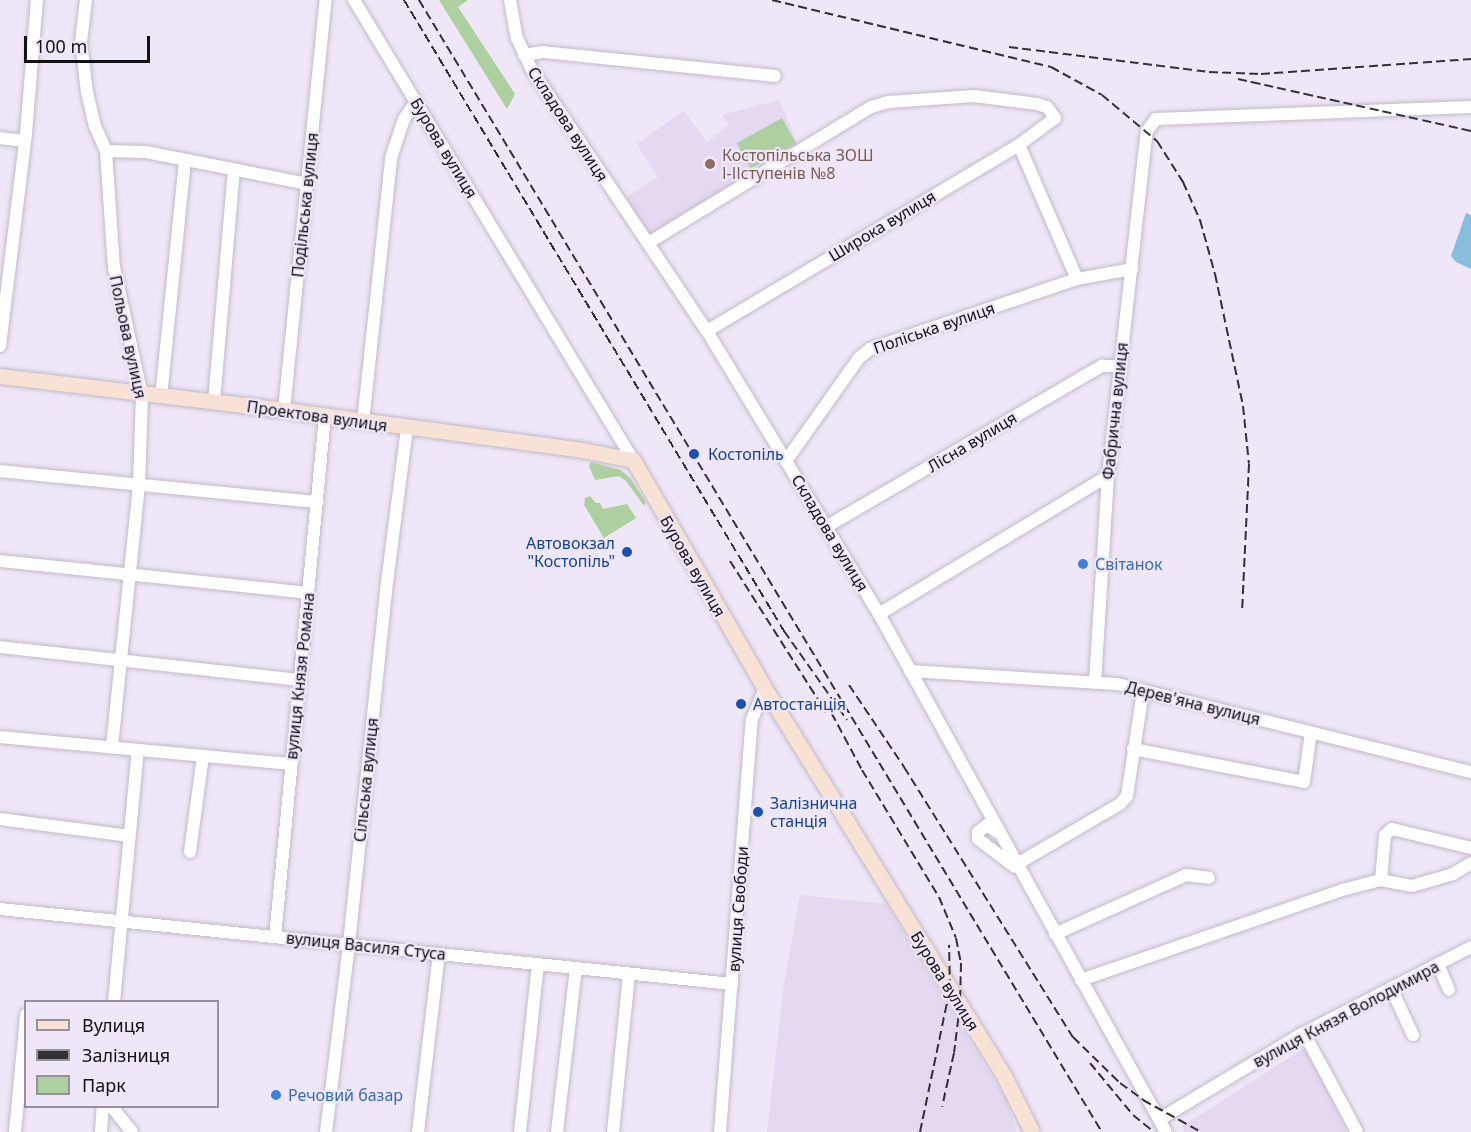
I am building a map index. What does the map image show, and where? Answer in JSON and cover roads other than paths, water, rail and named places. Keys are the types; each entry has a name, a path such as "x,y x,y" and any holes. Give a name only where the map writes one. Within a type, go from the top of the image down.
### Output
{"main road":[{"name":"Проектова вулиця","path":"0,376 142,395 284,410 582,450 633,460"},
{"name":"Бурова вулиця","path":"633,460 765,689 1003,1074 1032,1132"}],"street":[{"path":"0,346 25,141 37,0"},
{"name":"Польова вулиця","path":"86,0 81,42 87,92 95,126 106,151 114,267 142,395 139,485 112,748"},
{"name":"Подільська вулиця","path":"284,410 326,0"},
{"name":"Бурова вулиця","path":"354,0 633,460"},
{"name":"Складова вулиця","path":"510,0 513,23 524,55 570,128 707,331 879,614 1166,1132"},
{"path":"524,55 543,52 776,76"},
{"name":"Широка вулиця","path":"648,243 871,107 889,102 974,96 1037,104 1047,107 1055,118 1018,145 707,331"},
{"path":"363,422 391,158 404,119 416,102"},
{"name":"Фабрична вулиця","path":"1095,682 1108,476 1144,141 1147,131 1156,119 1471,107"},
{"path":"0,138 25,141"},
{"path":"1018,145 1077,279"},
{"path":"106,151 146,152 307,184"},
{"path":"161,397 185,160"},
{"path":"214,402 234,169"},
{"name":"Поліська вулиця","path":"786,461 859,358 870,349 1077,279 1131,269"},
{"name":"Лісна вулиця","path":"826,527 1101,366 1120,366"},
{"name":"вулиця Князя Романа","path":"275,937 325,416"},
{"name":"Сільська вулиця","path":"326,1132 349,945 386,590 407,428"},
{"path":"0,471 317,502"},
{"path":"879,614 1108,476"},
{"path":"0,561 308,592"},
{"path":"0,647 300,680"},
{"name":"Дерев'яна вулиця","path":"910,671 1095,682 1143,691 1471,772"},
{"name":"вулиця Свободи","path":"720,1132 752,719 765,689"},
{"path":"1001,837 987,825 978,832 978,839 982,844 1019,868 1120,804 1126,796 1143,691"},
{"path":"1133,749 1304,782 1311,732"},
{"path":"0,737 292,764"},
{"path":"114,1000 138,750"},
{"path":"190,852 203,756"},
{"path":"0,819 129,837"},
{"path":"1381,880 1385,835 1392,829 1471,848"},
{"path":"1081,980 1342,890 1381,880 1412,886 1453,874 1471,863"},
{"path":"1055,934 1186,875 1209,878"},
{"name":"вулиця Василя Стуса","path":"0,909 732,984"},
{"name":"вулиця Князя Володимира","path":"1160,1119 1304,1033 1471,947"},
{"path":"418,1132 439,954"},
{"path":"520,1132 538,964"},
{"path":"1438,964 1449,990"},
{"path":"557,1132 576,968"},
{"path":"613,1132 629,974"},
{"path":"1391,988 1413,1035"},
{"path":"1304,1033 1358,1132"},
{"path":"15,1132 24,1036"},
{"path":"101,1132 104,1108"},
{"path":"112,1108 132,1132"}],"water":[{"path":"1466,213 1471,215 1471,269 1456,262 1451,256"}],"railway":[{"path":"404,0 784,631 847,720"},
{"path":"419,0 1102,1132"},
{"path":"772,0 1051,67 1102,95 1157,141 1183,182 1200,220 1215,274 1243,406 1249,464 1242,611"},
{"path":"1009,47 1209,72 1261,74 1471,59"},
{"path":"1238,79 1471,131"},
{"path":"730,561 826,712"},
{"path":"849,685 904,767 1073,1037 1120,1083 1143,1100 1201,1132"},
{"path":"825,701 862,770 939,897 956,938 961,963 960,1005 954,1053 942,1107"},
{"path":"920,1132 950,988 949,945"},
{"path":"1090,1063 1133,1115 1154,1132"}],"place":[{"name":"Костопільська ЗОШ І-ІІступенів №8","path":"710,164"},
{"name":"Костопіль","path":"694,454"},
{"name":"Автовокзал \"Костопіль\"","path":"627,552"},
{"name":"Світанок","path":"1083,564"},
{"name":"Автостанція","path":"741,704"},
{"name":"Залізнична станція","path":"758,812"},
{"name":"Речовий базар","path":"276,1095"}]}
